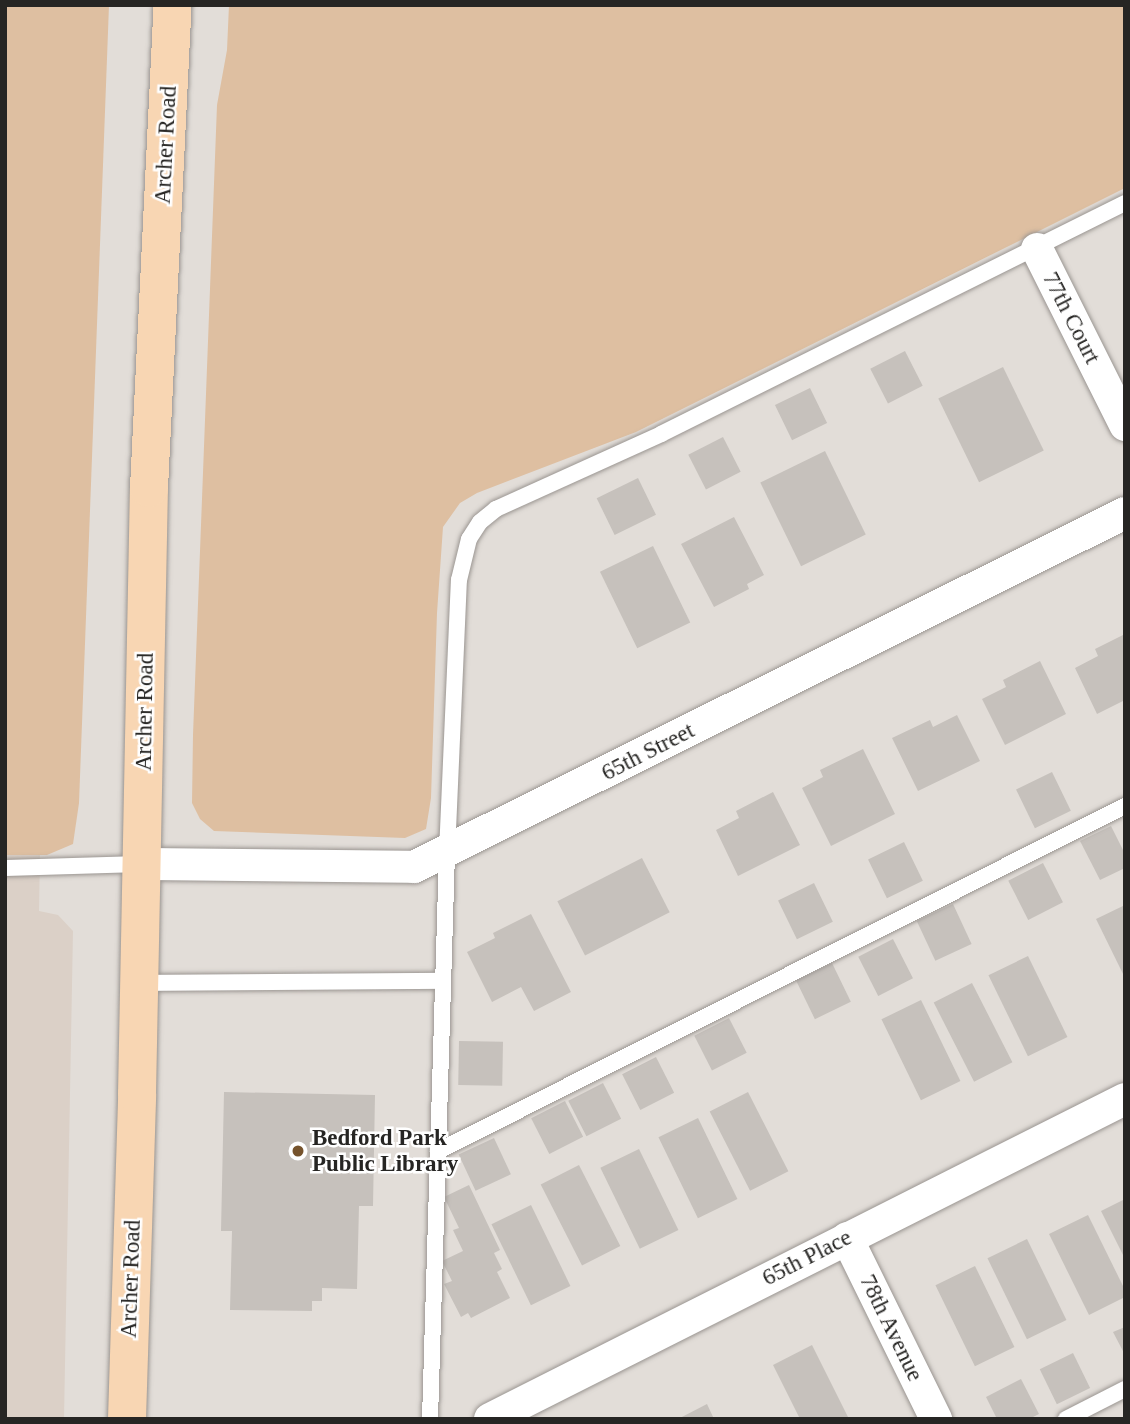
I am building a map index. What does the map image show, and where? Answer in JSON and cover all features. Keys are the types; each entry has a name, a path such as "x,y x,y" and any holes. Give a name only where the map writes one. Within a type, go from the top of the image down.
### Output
{"main road":[{"name":"Archer Road","path":"127,1419 149,488 173,5"}],"street":[{"name":"77th Court","path":"1037,248 1125,425"},
{"name":"65th Street","path":"141,864 414,867 447,853 1125,513"},
{"name":"65th Place","path":"490,1419 1125,1099"},
{"name":"78th Avenue","path":"847,1238 936,1419"}],"lane":[{"path":"430,1419 447,853 459,580 470,538 480,522 496,509 661,434 1125,203"},
{"path":"438,1151 1125,806"},
{"path":"5,868 141,864"},
{"path":"139,983 443,981"},
{"path":"1066,1419 1125,1390"}],"shaded area":[{"path":"5,5 109,5 79,803 73,844 47,855 5,855"},
{"path":"229,5 1125,5 1125,188 636,432 477,493 460,503 443,527 437,613 431,798 426,829 405,838 214,831 200,819 192,803 193,735 217,105 227,50"},
{"path":"5,855 40,855 39,911 58,915 73,931 64,1419 5,1419"}],"building":[{"path":"905,351 923,386 888,403 870,369"},
{"path":"1003,367 1044,451 979,482 938,399"},
{"path":"810,388 827,423 792,440 775,405"},
{"path":"723,437 741,472 706,489 688,455"},
{"path":"825,451 866,535 801,566 760,483"},
{"path":"638,478 656,515 615,535 597,498"},
{"path":"734,517 764,575 747,584 749,589 714,607 681,544"},
{"path":"653,546 690,622 637,648 600,572"},
{"path":"1125,634 1125,700 1097,714 1075,668 1098,656 1095,649"},
{"path":"1040,661 1066,714 1005,745 982,699 1006,687 1003,680"},
{"path":"957,715 980,761 918,791 892,738 930,720 933,727"},
{"path":"863,749 895,814 831,846 802,788 823,777 820,770"},
{"path":"1052,772 1071,811 1035,828 1016,790"},
{"path":"773,792 800,845 738,876 716,830 739,818 736,811"},
{"path":"1111,826 1125,854 1125,868 1100,880 1080,841"},
{"path":"904,842 923,881 887,898 868,860"},
{"path":"642,858 670,912 585,955 557,901"},
{"path":"1043,863 1063,902 1028,920 1008,881"},
{"path":"814,883 833,922 797,939 778,901"},
{"path":"953,904 972,944 935,961 917,921"},
{"path":"1125,905 1125,978 1096,919"},
{"path":"531,914 571,992 534,1011 521,987 492,1002 467,952 495,938 493,933"},
{"path":"893,939 913,978 878,996 858,957"},
{"path":"1028,956 1067,1037 1028,1056 988,975"},
{"path":"832,963 851,1002 815,1019 796,981"},
{"path":"972,983 1012,1062 974,1082 934,1003"},
{"path":"921,1000 960,1081 921,1100 881,1019"},
{"path":"729,1018 747,1053 712,1070 694,1036"},
{"path":"459,1041 503,1042 502,1086 458,1085"},
{"path":"656,1057 674,1093 640,1110 622,1074"},
{"path":"603,1083 621,1119 586,1136 568,1101"},
{"name":"Bedford Park Public Library","path":"224,1092 375,1095 373,1206 359,1206 357,1289 322,1288 322,1301 312,1301 312,1311 230,1310 232,1231 221,1231"},
{"path":"748,1092 788,1171 750,1191 710,1112"},
{"path":"565,1101 583,1137 549,1154 531,1118"},
{"path":"698,1118 737,1199 698,1218 658,1137"},
{"path":"494,1138 511,1174 476,1191 459,1154"},
{"path":"639,1149 678,1230 640,1249 600,1168"},
{"path":"579,1165 620,1246 582,1266 541,1185"},
{"path":"469,1185 500,1250 494,1253 502,1269 497,1272 510,1298 471,1318 468,1313 461,1317 444,1284 452,1281 442,1261 463,1251 453,1230 459,1228 444,1197"},
{"path":"1125,1199 1125,1259 1101,1211"},
{"path":"531,1205 570,1286 531,1305 491,1224"},
{"path":"1088,1215 1125,1290 1125,1297 1089,1315 1049,1234"},
{"path":"1027,1239 1066,1320 1027,1339 987,1258"},
{"path":"975,1266 1014,1347 975,1366 935,1285"},
{"path":"1125,1327 1125,1355 1113,1332"},
{"path":"812,1345 849,1419 800,1419 773,1365"},
{"path":"1073,1353 1090,1388 1057,1404 1040,1369"},
{"path":"1021,1379 1039,1414 1029,1419 997,1419 986,1397"},
{"path":"707,1404 714,1419 678,1419"}],"place":[{"name":"Bedford Park Public Library","path":"298,1151"}]}
